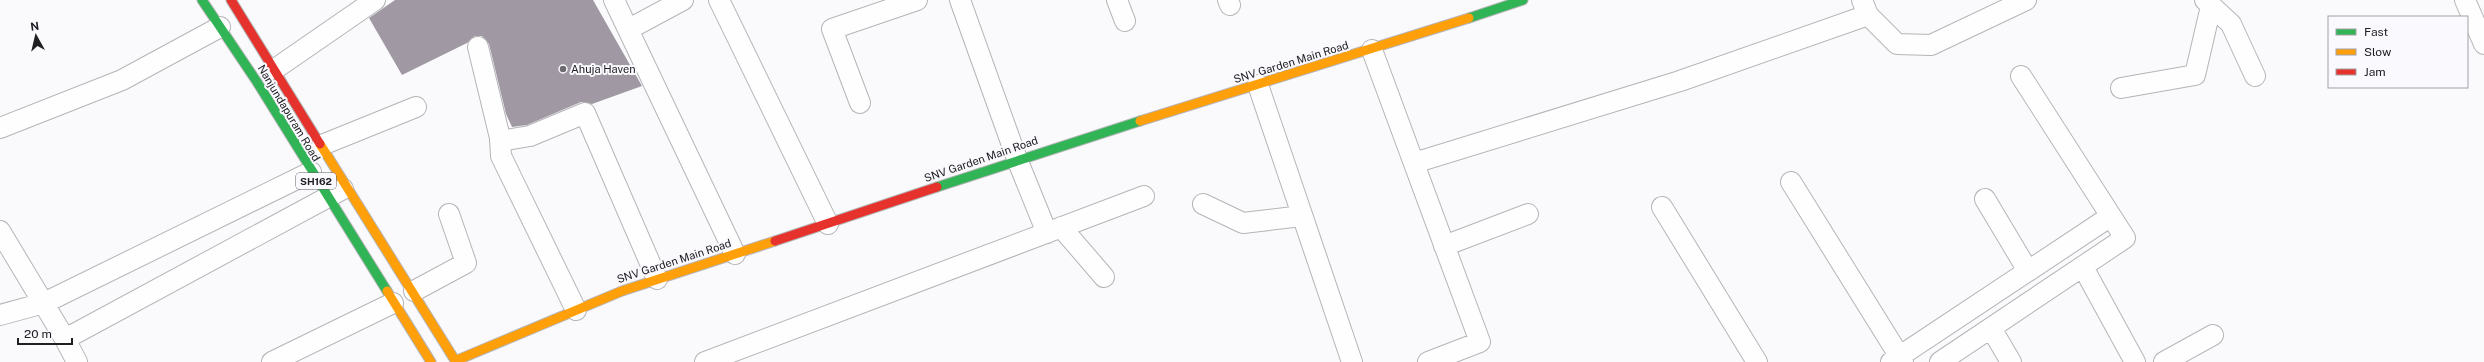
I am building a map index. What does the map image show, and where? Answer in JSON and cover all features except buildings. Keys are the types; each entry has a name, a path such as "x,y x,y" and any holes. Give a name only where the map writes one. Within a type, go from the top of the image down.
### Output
{"street":[{"name":"Nanjundapuram Road","path":"202,0 256,82 430,362"},
{"name":"Nanjundapuram Road","path":"230,0 414,291 456,361"},
{"path":"275,69 375,0"},
{"path":"614,0 735,254"},
{"path":"628,29 683,0"},
{"path":"719,0 828,224"},
{"path":"860,103 832,29 917,0"},
{"path":"960,0 1017,159 1054,230 1104,277"},
{"path":"1117,0 1125,21"},
{"name":"SNV Garden Main Road","path":"456,361 576,310 657,279 828,224 1017,159 1372,50 1522,0"},
{"path":"1414,163 1680,81 1865,8 1897,44 1931,44 2026,0"},
{"path":"2465,0 2484,44"},
{"path":"2208,3 2230,24 2254,76"},
{"path":"2121,88 2195,74 2208,3"},
{"path":"0,128 122,80 220,27"},
{"path":"478,47 500,141 501,156 576,310"},
{"path":"1372,50 1480,342 1428,362"},
{"path":"1940,362 2125,238 2021,76"},
{"path":"1258,85 1352,362"},
{"path":"322,145 416,107"},
{"path":"500,141 530,136 585,113 657,279"},
{"path":"0,315 44,303 311,172"},
{"path":"1791,182 1898,360 2111,216"},
{"path":"65,339 348,187"},
{"path":"705,362 1144,196"},
{"path":"1985,199 2028,271"},
{"path":"1203,204 1243,223 1302,216"},
{"path":"1662,207 1757,362"},
{"path":"414,291 466,263 448,214"},
{"path":"1444,246 1528,214"},
{"path":"0,231 44,303 77,362"},
{"path":"2083,267 2135,362"},
{"path":"272,362 393,303"},
{"path":"1990,328 2011,362"},
{"path":"2164,362 2213,335"}],"traffic: fast":[{"path":"202,0 257,82 387,291"},
{"path":"1469,18 1523,0"},
{"path":"937,187 1140,121"}],"traffic: slow":[{"path":"1140,121 1469,18"},
{"path":"320,144 456,362"},
{"path":"455,361 622,291 775,241"},
{"path":"387,291 431,362"}],"traffic: jam":[{"path":"231,0 320,144"},
{"path":"775,241 937,187"}],"place":[{"name":"Ahuja Haven","path":"563,69"}]}
